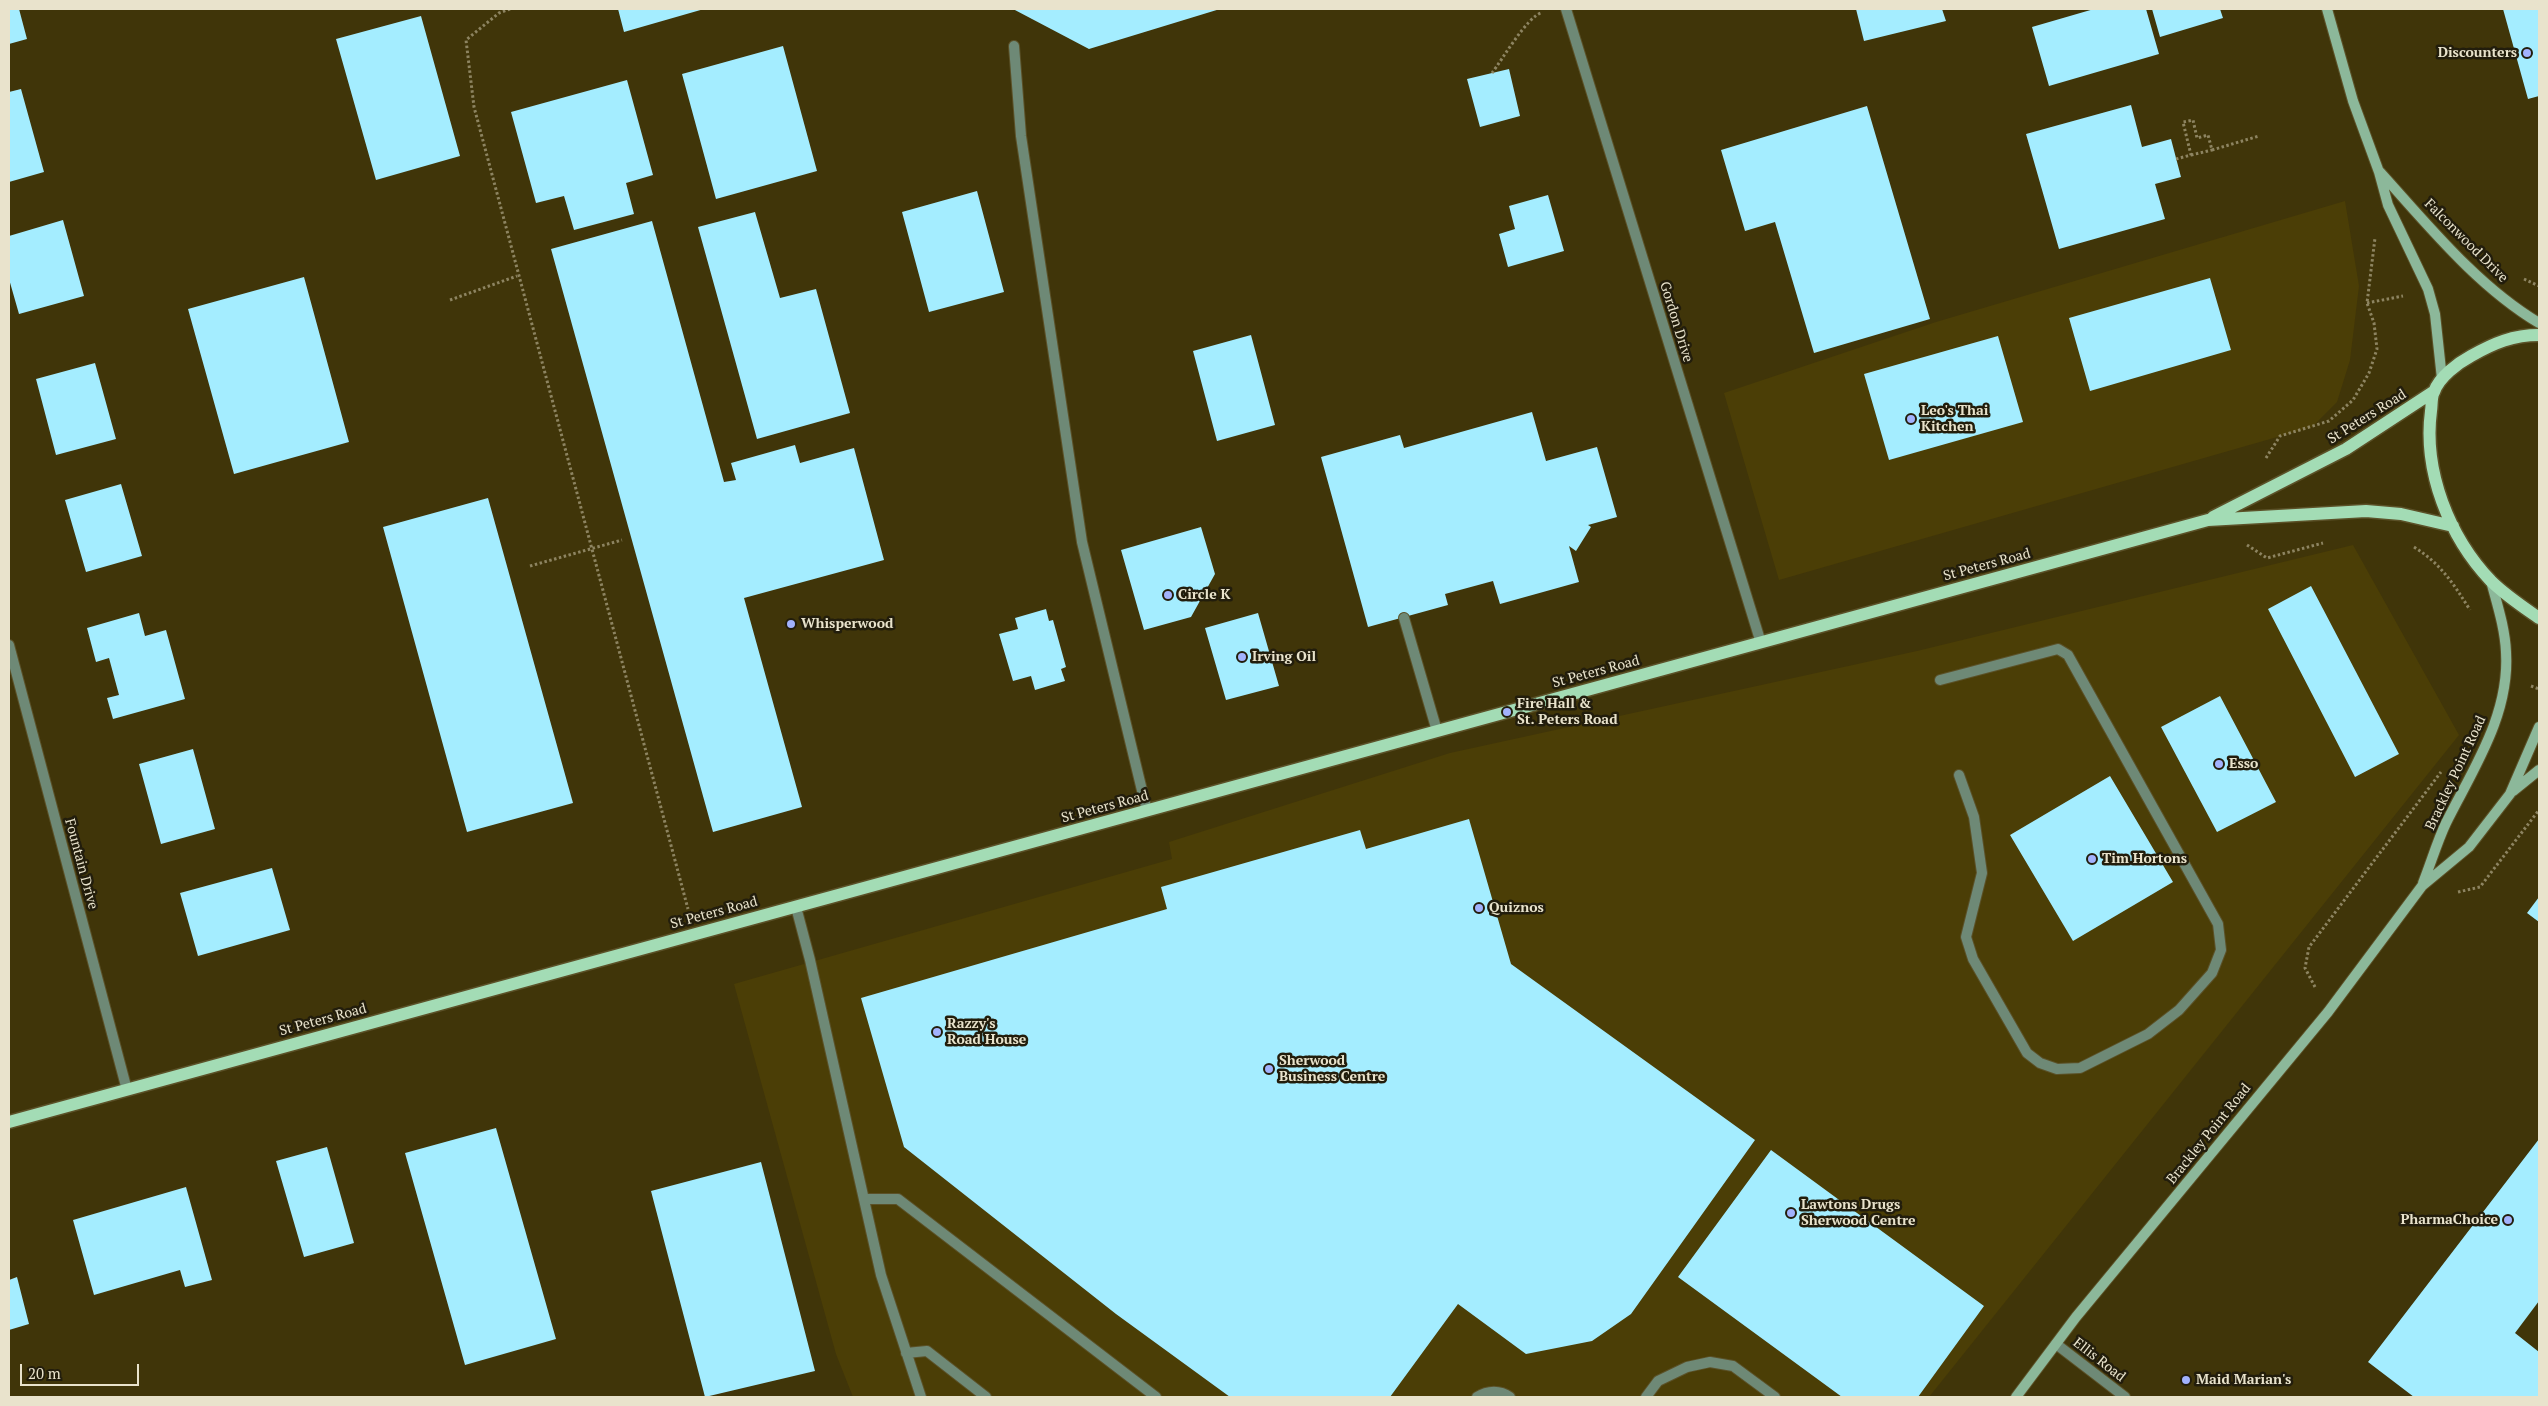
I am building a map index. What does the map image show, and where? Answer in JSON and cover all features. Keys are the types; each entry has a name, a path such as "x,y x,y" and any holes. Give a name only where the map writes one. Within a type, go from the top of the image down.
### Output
{"main road":[{"name":"Falconwood Drive","path":"2327,9 2353,102 2379,172 2388,205 2428,289 2435,314 2442,379"},
{"name":"Falconwood Drive","path":"2379,172 2465,264 2539,323"},
{"path":"2539,335 2520,335 2492,344 2464,360 2442,379 2433,392 2428,433 2435,480 2453,526 2470,554 2491,581 2539,618"},
{"name":"St Peters Road","path":"2208,520 2346,449 2433,392"},
{"name":"St Peters Road","path":"9,1122 2208,520 2366,511 2401,514 2453,526"},
{"name":"Brackley Point Road","path":"2422,886 2446,824 2484,752 2497,718 2505,682 2506,652 2491,581"},
{"name":"Brackley Point Road","path":"2016,1397 2056,1344 2328,1012 2422,886 2469,847 2510,794 2539,726"},
{"path":"2510,794 2539,770"}],"street":[{"name":"Gordon Drive","path":"1566,9 1760,642"},
{"path":"1014,46 1021,136 1082,542 1147,810"},
{"path":"1404,618 1437,731"},
{"name":"Fountain Drive","path":"9,645 127,1090"},
{"path":"1940,680 2058,649 2068,655 2218,924 2222,950 2212,973 2179,1010 2148,1034 2080,1068 2057,1069 2040,1063 2027,1053 1973,959 1966,937 1982,873 1974,817 1960,775"},
{"path":"796,906 881,1275 921,1397"},
{"path":"864,1199 898,1199 1156,1397"},
{"name":"Ellis Road","path":"2056,1344 2125,1397"},
{"path":"906,1353 927,1351 986,1397"},
{"path":"1646,1397 1658,1381 1687,1367 1710,1362 1733,1366 1775,1397"},
{"path":"1478,1397 1485,1392 1504,1393 1510,1397"}],"path":[{"path":"510,9 499,13 466,40 474,107 517,276 695,934"},
{"path":"1492,73 1536,14 1547,11"},
{"path":"2192,155 2183,122 2193,120 2197,138 2208,135 2212,150"},
{"path":"2176,159 2259,136"},
{"path":"2280,436 2329,421 2353,400 2369,373 2377,349 2374,323 2368,303 2373,246 2376,230 2388,205"},
{"path":"450,300 517,276"},
{"path":"2368,303 2412,294"},
{"path":"530,566 622,540"},
{"path":"2267,558 2330,541"},
{"path":"2409,544 2433,559 2451,581 2473,619"},
{"path":"2328,1012 2305,968 2309,947 2447,764"},
{"path":"2480,887 2539,810"}],"shaded area":[{"path":"2345,201 2359,286 2350,360 2337,402 2312,427 1779,580 1724,393 1936,322"},
{"path":"2353,545 2459,735 1929,1397 853,1397 836,1354 734,984 1172,859 1169,842 1450,753 1917,651"}],"building":[{"path":"9,9 19,9 27,39 9,44"},
{"path":"618,9 704,9 624,32"},
{"path":"1013,9 1220,9 1089,49"},
{"path":"1856,9 1942,9 1946,21 1864,41"},
{"path":"2094,9 2146,9 2159,54 2049,86 2032,27"},
{"path":"2152,9 2220,9 2223,18 2160,37"},
{"name":"Discounters","path":"2503,9 2539,9 2539,96 2528,99"},
{"path":"421,16 460,156 376,180 336,39"},
{"path":"783,46 817,171 716,199 682,74"},
{"path":"1509,69 1520,116 1480,127 1467,79"},
{"path":"627,80 653,175 626,183 634,214 574,230 564,196 536,203 511,112"},
{"path":"21,89 44,172 9,182 9,92"},
{"path":"2131,105 2142,147 2171,139 2181,177 2155,184 2165,219 2059,249 2026,134"},
{"path":"1867,106 1930,319 1814,353 1775,222 1745,231 1721,150"},
{"path":"977,191 1004,292 929,312 902,212"},
{"path":"1548,195 1564,251 1508,267 1499,234 1515,229 1509,206"},
{"path":"755,212 780,298 816,289 850,413 757,439 698,227"},
{"path":"63,220 84,296 19,314 9,279 9,236"},
{"path":"652,221 724,482 736,480 731,463 795,445 800,463 854,448 884,560 744,598 802,807 713,832 551,249"},
{"path":"304,277 349,442 234,474 188,309"},
{"path":"2210,278 2231,350 2090,391 2069,318"},
{"path":"1251,335 1275,425 1217,441 1193,351"},
{"path":"1998,336 2023,422 1889,460 1864,374"},
{"path":"95,363 116,439 56,455 36,379"},
{"path":"1532,412 1546,461 1597,447 1617,517 1588,525 1591,527 1576,551 1569,546 1579,582 1500,604 1493,581 1445,594 1448,605 1368,627 1321,457 1400,435 1404,448"},
{"path":"121,484 142,556 86,572 65,500"},
{"path":"488,498 573,803 467,832 383,527"},
{"name":"Circle K","path":"1201,527 1215,574 1191,617 1144,630 1121,550"},
{"path":"2311,586 2399,754 2355,777 2268,609"},
{"path":"1046,609 1049,621 1053,620 1066,667 1061,669 1065,681 1035,690 1031,676 1013,681 999,634 1018,629 1015,618"},
{"path":"139,613 145,636 166,630 185,699 113,719 107,698 119,695 109,658 96,662 87,628"},
{"name":"Irving Oil","path":"1258,613 1279,686 1226,700 1205,628"},
{"name":"Esso","path":"2220,696 2276,802 2217,832 2161,727"},
{"path":"193,749 215,829 161,844 139,764"},
{"name":"Tim Hortons","path":"2110,776 2173,882 2073,941 2010,835"},
{"name":"Sherwood Business Centre","path":"1469,819 1511,964 1755,1140 1631,1314 1592,1341 1526,1354 1458,1304 1390,1397 1230,1397 1116,1314 904,1147 861,998 1167,909 1161,887 1360,830 1366,849"},
{"path":"272,868 290,930 198,956 180,893"},
{"path":"2539,897 2539,922 2527,913"},
{"path":"496,1128 556,1339 465,1365 405,1153"},
{"name":"PharmaChoice","path":"2539,1139 2539,1301 2515,1333 2539,1352 2539,1397 2414,1397 2368,1362"},
{"path":"327,1147 354,1243 304,1257 276,1161"},
{"name":"Lawtons Drugs Sherwood Centre","path":"1771,1150 1984,1306 1918,1397 1842,1397 1678,1277"},
{"path":"761,1162 815,1371 705,1397 651,1191"},
{"path":"186,1187 212,1280 185,1287 180,1270 94,1295 73,1220"},
{"path":"17,1277 29,1324 9,1330 9,1280"}],"place":[{"name":"Discounters","path":"2527,53"},
{"name":"Leo's Thai Kitchen","path":"1911,419"},
{"name":"Circle K","path":"1168,595"},
{"name":"Whisperwood","path":"791,624"},
{"name":"Irving Oil","path":"1242,657"},
{"name":"Fire Hall & St. Peters Road","path":"1507,712"},
{"name":"Esso","path":"2219,764"},
{"name":"Tim Hortons","path":"2092,859"},
{"name":"Quiznos","path":"1479,908"},
{"name":"Razzy's Road House","path":"937,1032"},
{"name":"Sherwood Business Centre","path":"1269,1069"},
{"name":"Lawtons Drugs Sherwood Centre","path":"1791,1213"},
{"name":"PharmaChoice","path":"2508,1220"},
{"name":"Maid Marian's","path":"2186,1380"}]}
